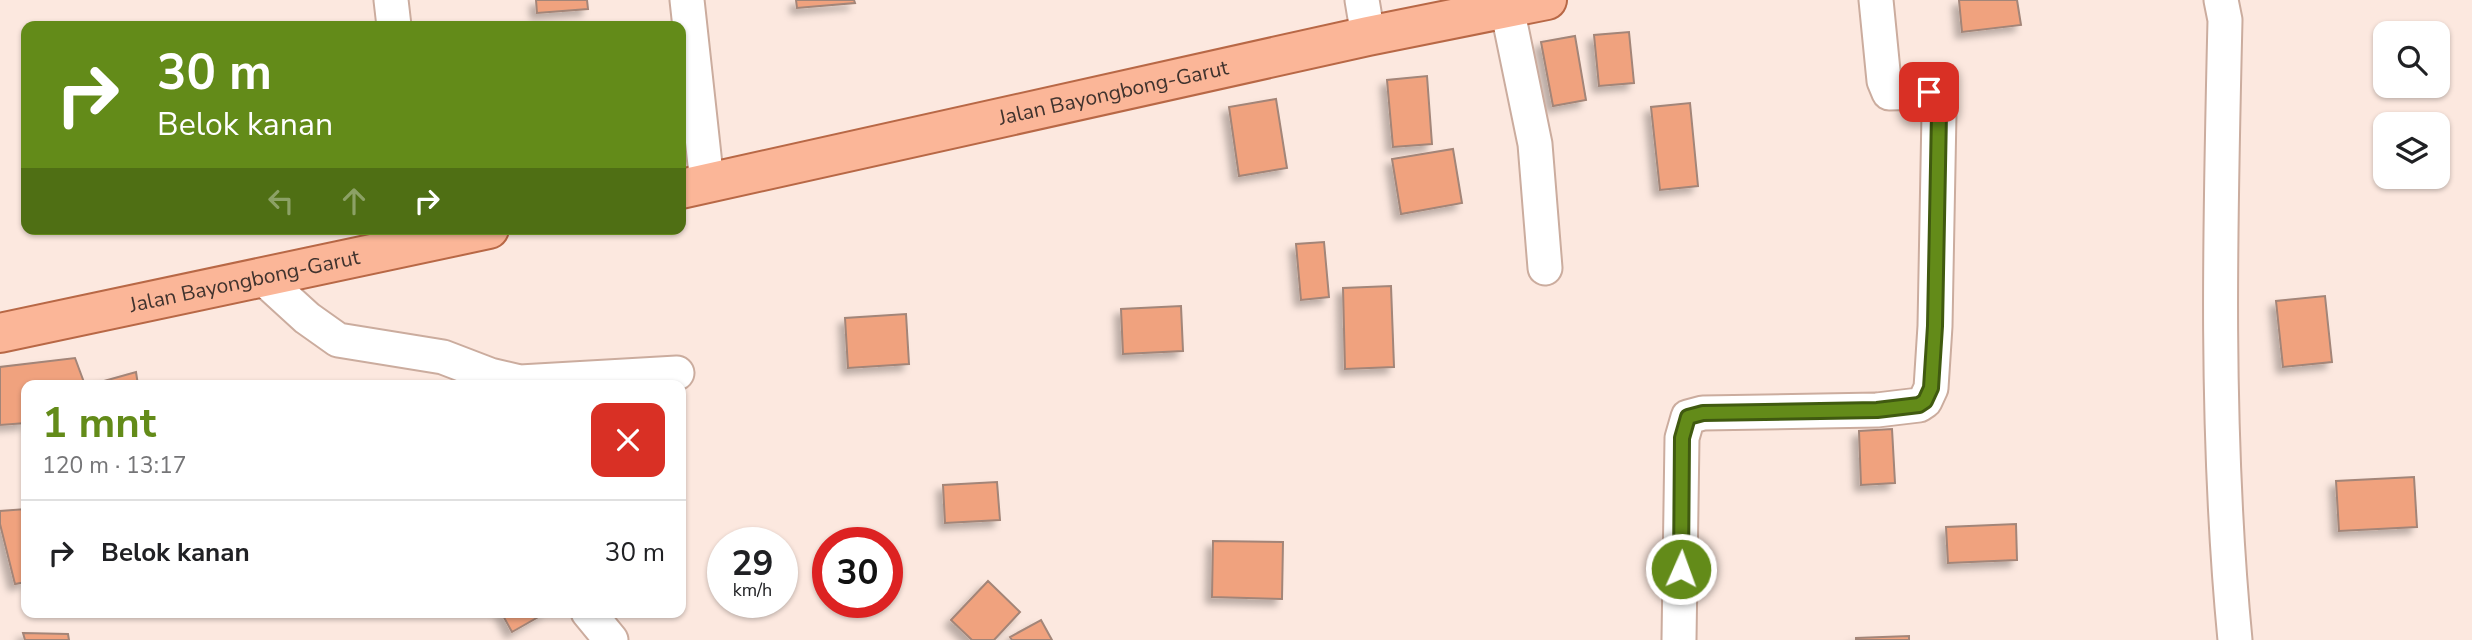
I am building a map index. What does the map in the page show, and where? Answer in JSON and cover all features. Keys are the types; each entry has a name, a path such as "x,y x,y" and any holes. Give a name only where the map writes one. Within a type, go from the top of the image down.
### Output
{"main road":[{"name":"Jalan Bayongbong-Garut","path":"694,186 1365,18 1507,8 1547,0"},
{"name":"Jalan Bayongbong-Garut","path":"0,332 262,276 416,237 434,235"}],"street":[{"path":"391,0 393,21"},
{"path":"687,0 694,186"},
{"path":"1679,640 1682,438 1688,417 1703,413 1877,410 1925,401 1931,388 1935,326 1939,113 1936,99 1929,92 1889,93 1884,80 1876,0"},
{"path":"2221,0 2225,20 2220,344 2227,561 2235,640"},
{"path":"1507,8 1535,144 1545,268"},
{"path":"262,276 307,318 338,340 443,357 498,380"},
{"path":"555,380 677,373"},
{"path":"592,618 611,640"}],"building":[{"path":"536,0 587,0 588,9 537,13"},
{"path":"796,0 854,0 855,3 797,8"},
{"path":"1959,0 2017,0 2021,25 1962,32"},
{"path":"1629,32 1634,83 1599,86 1594,35"},
{"path":"1575,36 1586,100 1553,106 1541,42"},
{"path":"1427,76 1432,144 1393,147 1387,80"},
{"path":"1276,99 1287,168 1239,176 1229,107"},
{"path":"1690,103 1698,186 1660,190 1651,107"},
{"path":"1453,149 1462,203 1401,214 1392,159"},
{"path":"1324,242 1329,297 1301,300 1296,244"},
{"path":"1391,286 1394,367 1345,369 1343,288"},
{"path":"2325,296 2332,362 2283,367 2276,301"},
{"path":"1181,306 1183,351 1123,354 1121,309"},
{"path":"906,314 909,364 848,368 845,318"},
{"path":"75,358 83,380 21,380 21,423 0,425 0,367"},
{"path":"136,372 137,380 108,380"},
{"path":"1892,429 1895,483 1861,485 1859,431"},
{"path":"2414,477 2417,527 2339,531 2336,481"},
{"path":"997,482 1000,520 945,523 943,485"},
{"path":"21,509 21,583 15,584 0,524 0,511"},
{"path":"2016,524 2017,560 1948,563 1946,527"},
{"path":"1213,541 1283,542 1282,599 1212,597"},
{"path":"988,581 1020,612 994,640 972,640 951,620"},
{"path":"504,618 536,618 512,632"},
{"path":"1041,620 1052,640 1012,640 1010,637"},
{"path":"23,633 68,634 69,640 25,640"},
{"path":"1909,636 1909,640 1856,640 1856,638"}],"route":[{"path":"1681,569 1682,438 1688,417 1703,413 1877,410 1919,405 1925,401 1931,388 1935,326 1939,113 1936,99 1929,92"}]}
